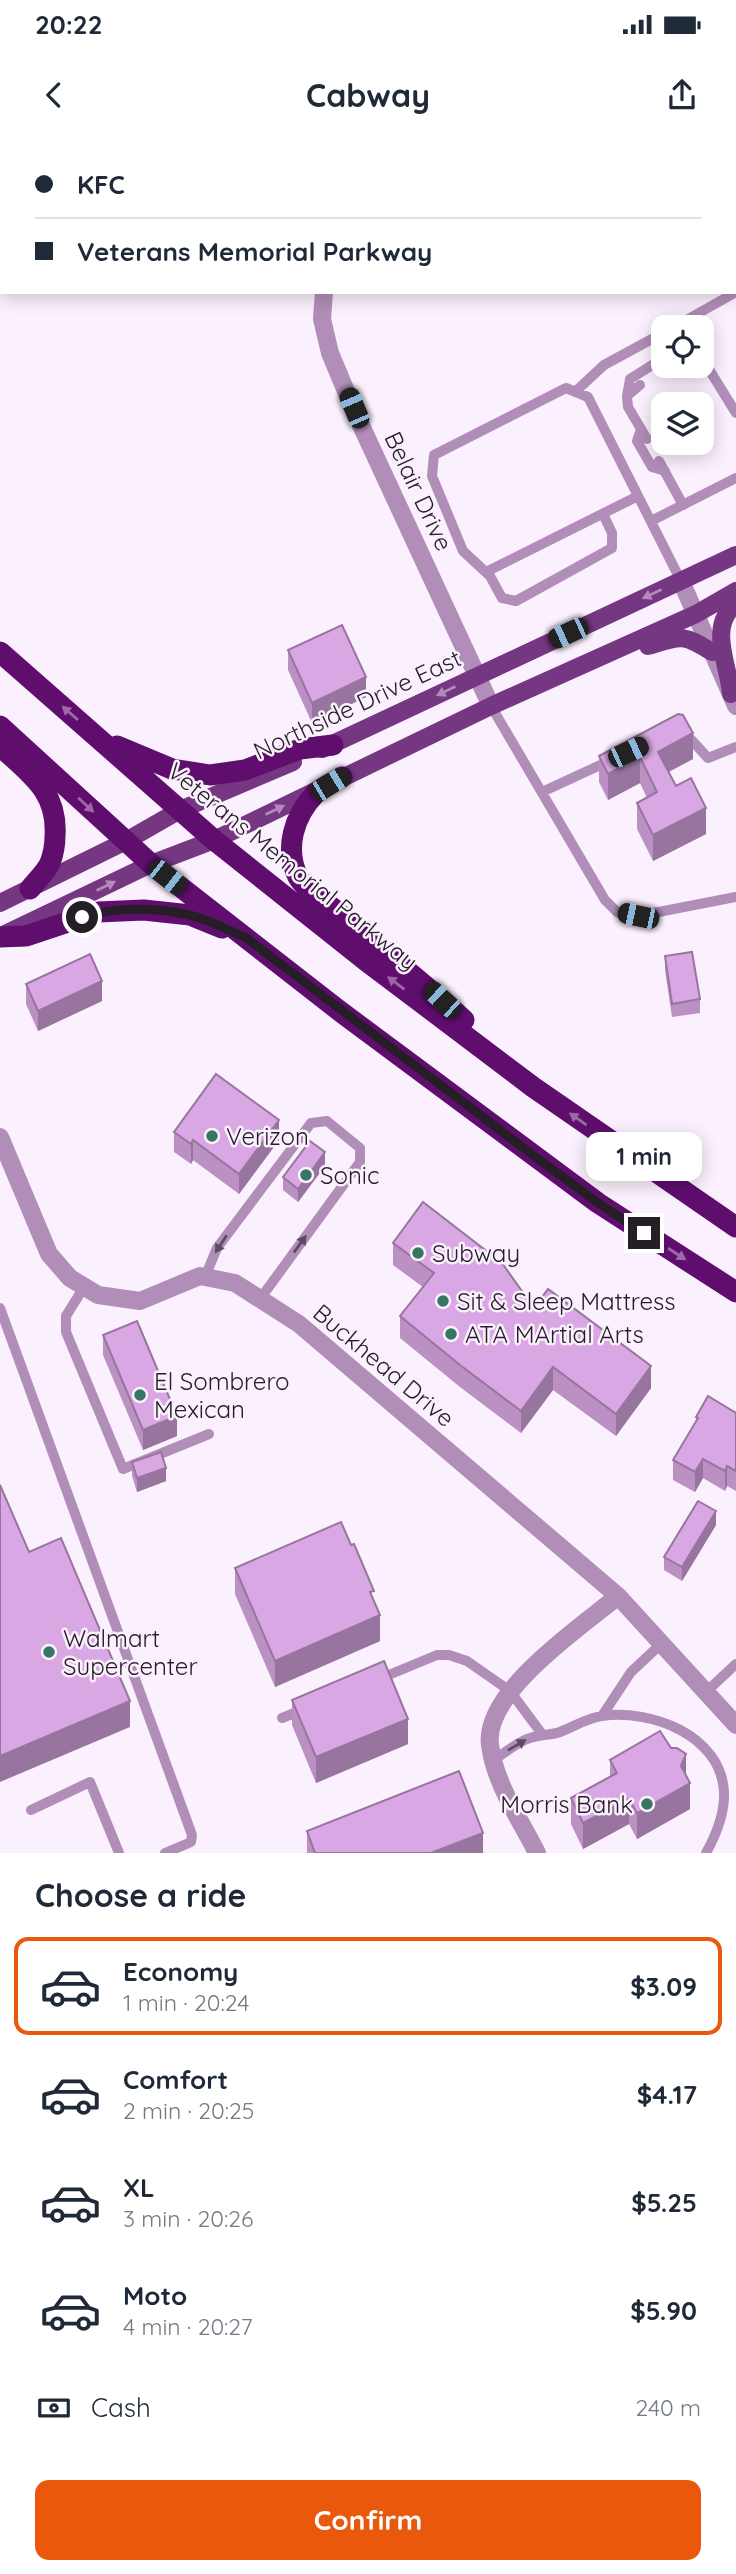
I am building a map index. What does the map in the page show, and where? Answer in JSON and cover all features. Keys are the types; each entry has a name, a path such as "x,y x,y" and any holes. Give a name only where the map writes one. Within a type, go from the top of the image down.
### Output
{"highway":[{"name":"Veterans Memorial Parkway","path":"0,652 214,840 533,1087 736,1227"},
{"path":"0,726 151,864 341,1012 598,1203 736,1292"},
{"path":"94,735 172,769 210,775 245,770 300,749 333,745"},
{"path":"0,746 38,781 50,797 57,816 50,864 30,889"},
{"path":"342,777 317,792 299,815 292,837 293,858 299,879 424,982 533,1087"},
{"path":"0,937 26,936 98,912 144,909 190,915 245,937"}],"main road":[{"name":"Northside Drive East","path":"0,903 126,841 180,810 333,745 736,555"},
{"path":"0,937 151,864 214,840 491,706 696,614 736,592"},
{"path":"733,700 719,636 730,609 736,604"},
{"path":"550,679 577,677 639,649 678,637 691,638 712,652"}],"street":[{"name":"Belair Drive","path":"324,294 322,319 330,352 491,706"},
{"path":"681,581 733,700"},
{"path":"0,1137 49,1254 71,1278 98,1295 140,1301 200,1276 205,1277"},
{"name":"Buckhead Drive","path":"205,1277 235,1283 299,1324 618,1596 736,1725"},
{"path":"537,1853 500,1780 489,1743 497,1710 519,1679 618,1596"}],"lane":[{"path":"697,315 733,294"},
{"path":"575,392 604,365 651,340"},
{"path":"651,366 630,379 628,407 644,434 637,441 652,467 662,466 683,505"},
{"path":"714,377 736,413"},
{"path":"627,396 640,385"},
{"path":"603,514 612,533 612,548 516,601 502,598 486,572 463,551 432,476 433,455 566,388 589,397 681,581"},
{"path":"651,522 736,478"},
{"path":"486,572 638,496"},
{"path":"491,706 605,900 617,912 638,916 736,897"},
{"path":"672,732 688,733 696,747 708,758 736,747"},
{"path":"542,792 624,754"},
{"path":"205,1277 217,1248 311,1123 327,1121 360,1148 360,1162 260,1299"},
{"path":"85,1287 66,1316 66,1332 123,1469 209,1434"},
{"path":"0,1308 192,1835 191,1842 164,1853"},
{"path":"601,1716 631,1672 662,1643"},
{"path":"369,1683 437,1655 449,1655 467,1661 510,1691 542,1734"},
{"path":"706,1692 736,1664"},
{"path":"282,1718 307,1708"},
{"path":"494,1759 518,1742 542,1734 555,1733 601,1716 637,1717 676,1726 694,1739 715,1762 724,1792 719,1829 706,1853"},
{"path":"31,1811 90,1782 119,1853"}],"building":[{"path":"342,625 366,677 312,703 288,650"},
{"path":"678,714 683,715 693,733 658,752 676,786 691,778 706,808 653,835 637,803 657,792 640,757 608,774 599,756"},
{"path":"692,952 700,999 672,1004 665,956"},
{"path":"90,954 102,981 38,1011 26,984"},
{"path":"216,1074 279,1120 239,1174 193,1140 191,1144 174,1132"},
{"path":"310,1141 325,1152 298,1189 283,1177"},
{"path":"423,1202 502,1263 534,1308 548,1289 651,1366 616,1414 553,1367 521,1411 400,1316 434,1273 393,1243"},
{"name":"El Sombrero Mexican","path":"137,1321 177,1416 143,1430 103,1335"},
{"path":"708,1396 736,1413 736,1471 727,1466 725,1471 703,1459 695,1472 673,1460"},
{"path":"161,1452 166,1468 137,1478 132,1462"},
{"name":"Walmart Supercenter","path":"0,1485 29,1552 61,1538 130,1701 0,1756"},
{"path":"698,1501 716,1511 682,1567 664,1557"},
{"path":"341,1522 351,1545 354,1544 374,1591 370,1592 380,1615 275,1661 235,1568"},
{"path":"384,1661 408,1719 316,1757 292,1700"},
{"path":"660,1731 671,1748 677,1748 686,1754 681,1766 690,1783 637,1813 629,1799 583,1823 571,1798 617,1773 610,1760"},
{"path":"459,1771 483,1833 431,1853 315,1853 307,1831"}],"place":[{"name":"Verizon","path":"212,1136"},
{"name":"Sonic","path":"306,1175"},
{"name":"Subway","path":"418,1253"},
{"name":"Sit & Sleep Mattress","path":"443,1301"},
{"name":"ATA MArtial Arts","path":"451,1334"},
{"name":"El Sombrero Mexican","path":"140,1395"},
{"name":"Walmart Supercenter","path":"49,1652"},
{"name":"Morris Bank","path":"647,1804"}],"route":[{"path":"82,917 98,912 144,909 190,915 245,937 533,1155 644,1233"}]}
